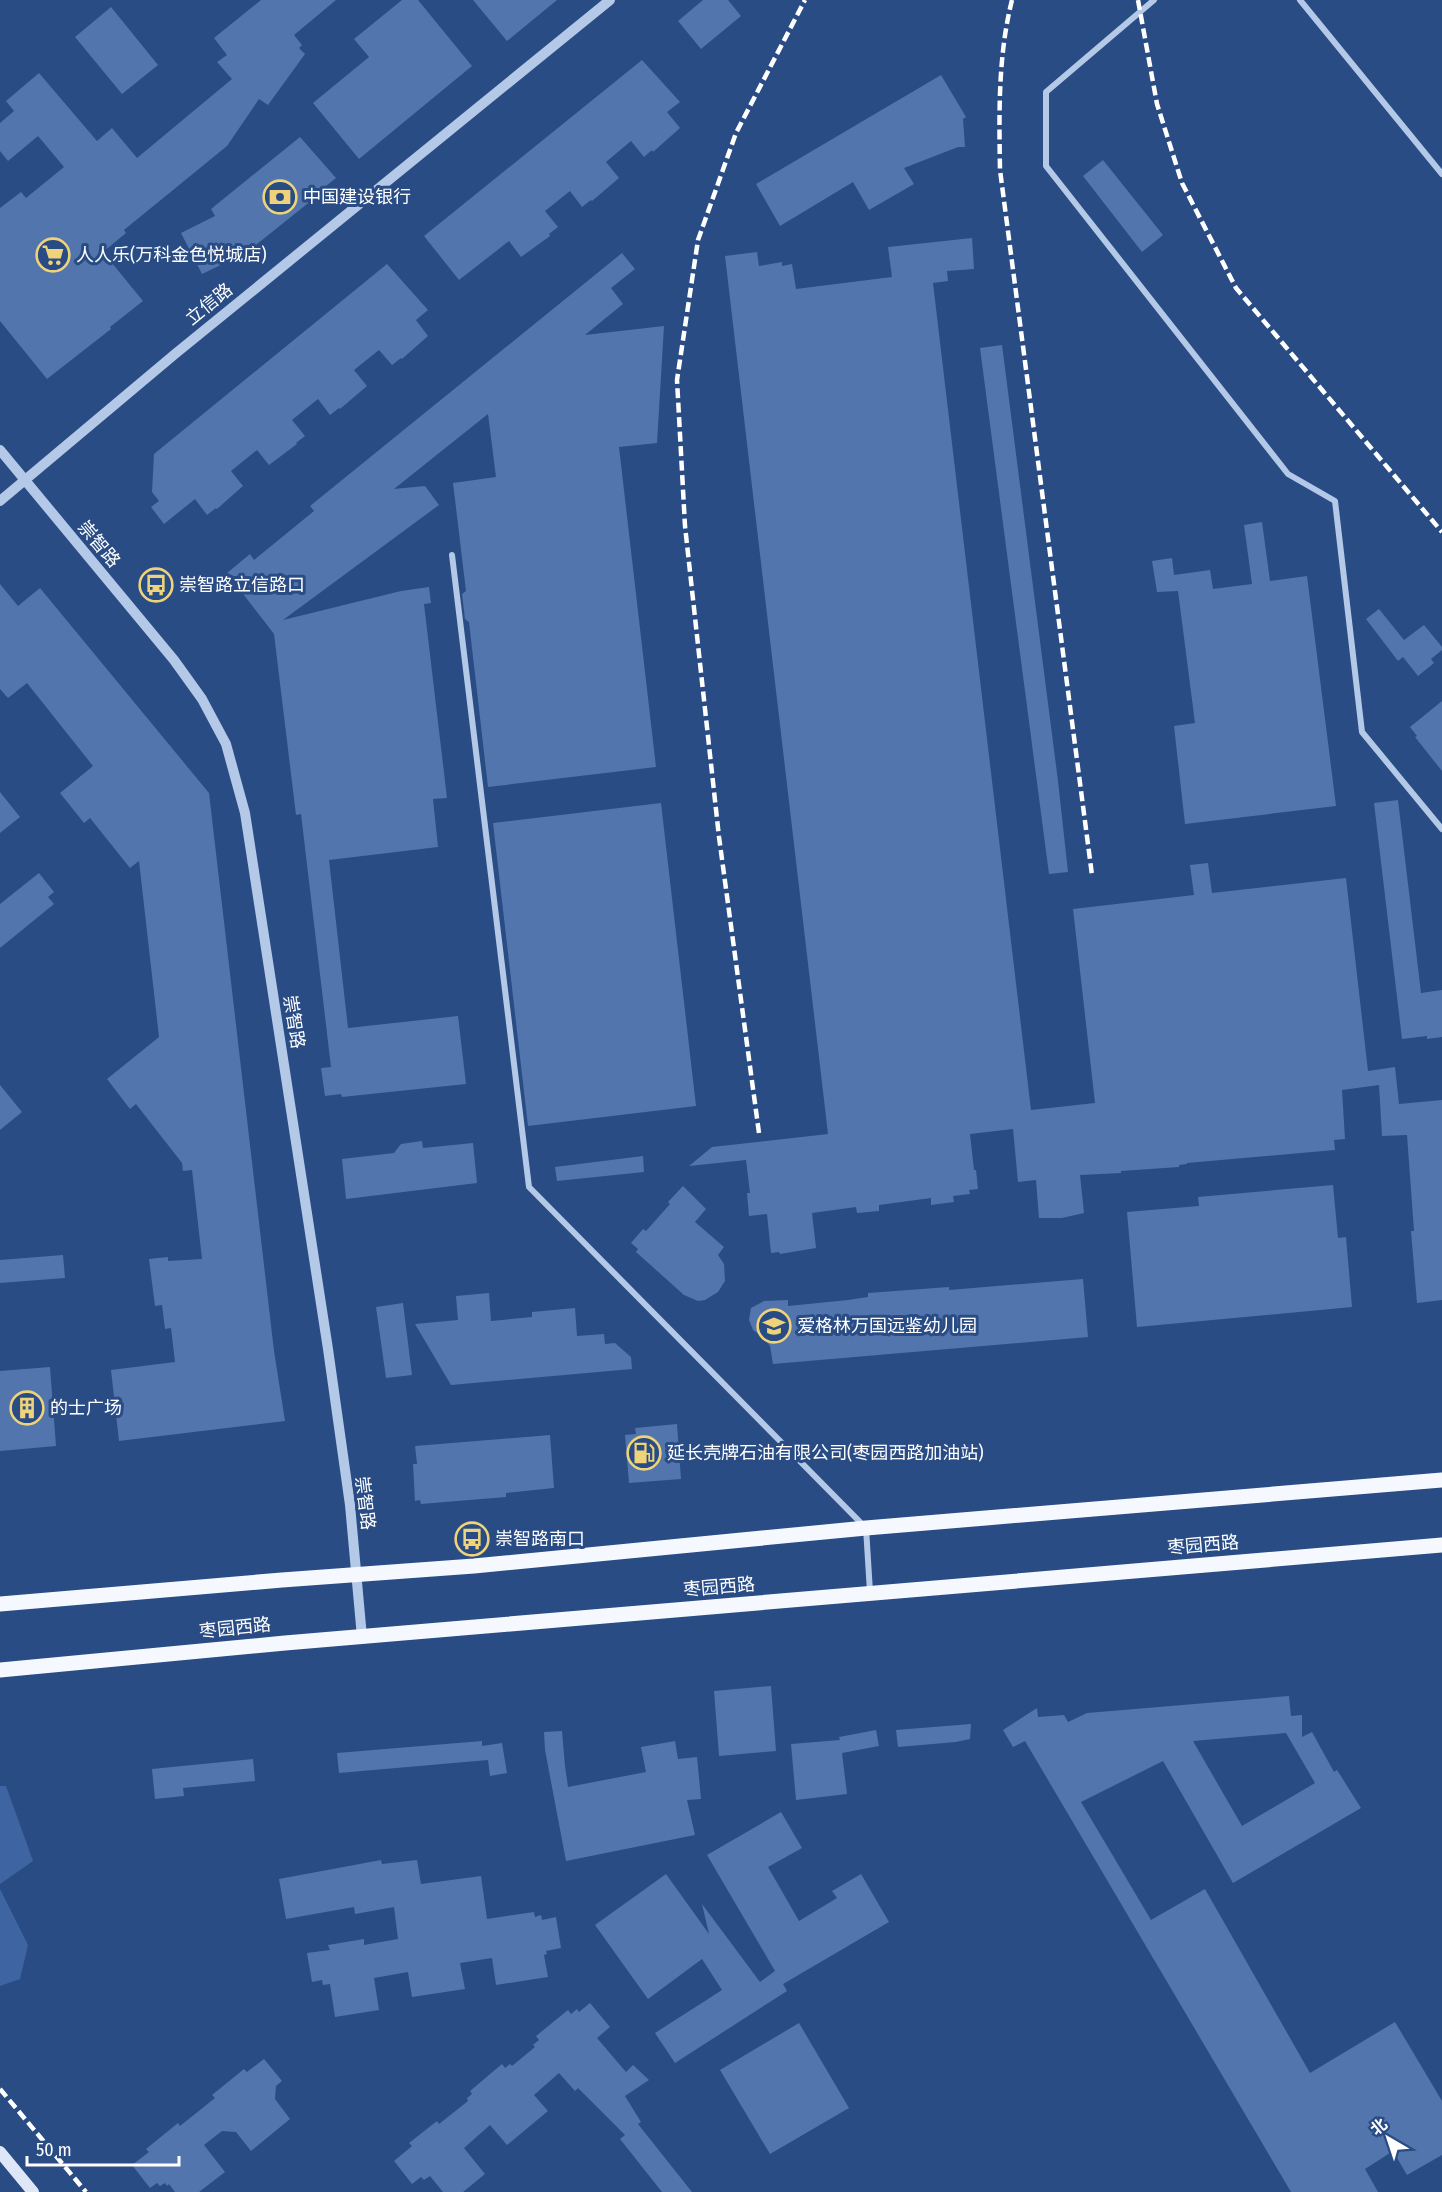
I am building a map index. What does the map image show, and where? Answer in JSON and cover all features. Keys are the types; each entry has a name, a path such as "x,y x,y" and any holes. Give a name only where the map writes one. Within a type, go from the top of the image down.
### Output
{"main road":[{"path":"0,1604 486,1565 866,1528 1442,1480"},
{"name":"枣园西路","path":"0,1670 1442,1545"},
{"path":"0,2151 33,2192"}],"street":[{"name":"立信路","path":"0,501 175,354 610,0"},
{"path":"1154,0 1046,92 1046,166 1288,474 1335,501 1362,732 1442,829"},
{"path":"1300,0 1442,174"},
{"name":"崇智路","path":"0,450 174,660 202,699 226,744 244,813 330,1360 357,1574 362,1637"},
{"path":"452,555 529,1187 866,1528 870,1593"}],"shaded area":[{"path":"0,1786 6,1786 33,1861 0,1884"},
{"path":"0,1889 28,1945 20,1979 0,1986"}],"building":[{"path":"261,0 336,0 294,35 302,45 299,48 305,54 268,105 259,99 227,146 124,230 126,233 103,252 143,301 47,379 0,321 0,208 21,192 26,198 64,167 38,136 8,161 0,151 0,123 14,111 6,101 39,73 97,141 112,128 137,158 232,79 217,62 227,55 214,38"},
{"path":"402,0 418,0 472,66 359,159 313,103 369,57 354,39"},
{"path":"473,0 557,0 507,41"},
{"path":"703,0 728,0 741,16 701,49 678,21"},
{"path":"111,7 158,65 122,94 75,37"},
{"path":"642,60 680,102 667,112 680,128 644,157 631,141 606,162 619,178 592,201 582,207 570,191 545,211 558,227 549,234 550,236 521,257 509,241 459,280 424,236"},
{"path":"941,75 966,117 963,119 965,147 958,147 904,168 914,184 869,210 853,182 780,226 756,184"},
{"path":"300,137 336,178 326,186 327,188 246,253 202,274 181,233 215,216 211,209"},
{"path":"1103,160 1163,235 1142,252 1083,176"},
{"path":"972,238 974,269 947,271 948,281 933,283 1031,1110 1095,1103 1073,909 1194,895 1190,865 1208,863 1212,893 1346,878 1368,1071 1395,1067 1399,1104 1442,1100 1442,1300 1417,1303 1407,1135 1382,1136 1379,1085 1342,1090 1345,1139 1334,1140 1335,1150 1187,1163 1179,1167 1121,1171 1121,1173 1080,1175 1084,1213 1062,1218 1039,1218 1036,1180 1018,1182 1013,1129 970,1134 978,1189 969,1190 970,1194 953,1196 954,1202 931,1205 931,1198 879,1205 879,1211 857,1213 856,1207 812,1213 816,1248 780,1254 779,1252 771,1253 767,1214 749,1216 747,1193 750,1193 746,1160 689,1166 712,1147 828,1134 725,256 757,252 759,266 782,262 782,266 792,264 796,289 892,277 888,247"},
{"path":"622,253 635,269 611,288 623,304 585,335 664,326 657,443 619,447 656,767 488,787 469,622 465,619 462,594 466,591 453,483 496,477 488,414 394,489 425,486 439,505 283,620 401,591 429,587 431,603 424,604 447,798 433,799 438,847 329,860 348,1028 458,1016 466,1084 342,1097 341,1094 325,1096 321,1068 331,1067 301,814 296,815 274,634 227,573 250,554 254,560 314,511 310,506"},
{"path":"387,264 428,310 416,320 428,336 392,365 379,350 354,370 367,386 340,409 330,415 318,399 292,420 305,436 269,465 257,450 231,471 243,486 217,509 207,515 195,499 164,524 151,507 159,501 152,492 154,454"},
{"path":"1002,345 1068,872 1049,874 980,348"},
{"path":"1262,522 1270,581 1307,576 1336,806 1185,824 1174,726 1195,723 1178,591 1157,592 1152,561 1172,558 1174,575 1210,570 1213,589 1252,584 1244,525"},
{"path":"0,584 18,606 40,588 209,793 274,1351 285,1421 119,1441 111,1370 175,1362 171,1328 165,1329 162,1305 155,1306 149,1259 168,1257 168,1261 202,1259 192,1170 183,1171 182,1163 136,1104 130,1109 107,1079 159,1037 139,861 130,868 90,818 84,823 60,793 93,766 27,683 8,698 0,689"},
{"path":"1379,609 1404,640 1424,625 1442,647 1442,650 1431,659 1434,663 1418,676 1403,657 1398,661 1366,619"},
{"path":"1442,701 1442,771 1415,737 1417,736 1410,727"},
{"path":"0,792 20,817 0,833"},
{"path":"1398,800 1421,993 1442,990 1442,1037 1402,1039 1374,803"},
{"path":"661,803 696,1106 528,1126 493,823"},
{"path":"39,873 54,892 48,897 54,904 0,948 0,904"},
{"path":"0,1085 22,1112 0,1130"},
{"path":"422,1141 423,1148 473,1143 477,1183 346,1199 342,1159 394,1153 401,1144"},
{"path":"643,1156 644,1172 557,1181 555,1167"},
{"path":"1333,1185 1338,1238 1346,1237 1352,1307 1137,1327 1127,1212 1199,1206 1198,1197"},
{"path":"683,1186 706,1209 695,1222 724,1247 718,1255 724,1264 725,1281 718,1292 705,1300 698,1301 684,1295 636,1252 638,1249 631,1243 643,1229 646,1231"},
{"path":"63,1255 65,1278 0,1283 0,1260"},
{"path":"1083,1279 1088,1337 773,1364 770,1346 753,1330 749,1320 751,1308 764,1301 788,1300 788,1306 868,1297 868,1293 949,1287 949,1290"},
{"path":"489,1293 491,1321 532,1317 532,1312 575,1308 577,1336 604,1334 605,1344 615,1343 631,1357 632,1369 451,1385 415,1324 458,1320 456,1296"},
{"path":"403,1303 412,1375 386,1378 376,1307"},
{"name":"的士广场","path":"50,1367 56,1446 0,1451 0,1371"},
{"path":"677,1424 681,1479 629,1483 625,1435 636,1434 635,1428"},
{"path":"550,1435 554,1488 506,1493 506,1497 421,1504 420,1500 415,1501 413,1464 417,1464 415,1446"},
{"path":"771,1686 776,1751 719,1756 714,1691"},
{"path":"1289,1696 1291,1716 1302,1715 1302,1737 1312,1732 1334,1772 1337,1770 1361,1808 1233,1883 1163,1761 1081,1802 1151,1920 1205,1889 1310,2073 1395,2022 1442,2101 1442,2155 1407,2175 1393,2151 1365,2169 1378,2192 1291,2192 1025,1741 1013,1747 1003,1730 1037,1708 1038,1717 1064,1715 1068,1722 1087,1713","holes":["1286,1733 1315,1783 1242,1826 1193,1741"]},
{"path":"971,1724 970,1739 898,1747 896,1730"},
{"path":"876,1730 879,1746 842,1753 847,1794 796,1800 791,1744 840,1740 839,1737"},
{"path":"562,1731 568,1787 646,1772 641,1747 675,1741 678,1759 697,1757 701,1799 687,1800 695,1835 566,1861 545,1750 544,1732"},
{"path":"482,1741 482,1746 502,1743 507,1773 490,1776 488,1760 339,1773 337,1753"},
{"path":"253,1759 255,1781 183,1788 184,1796 155,1799 152,1769"},
{"path":"781,1812 802,1848 768,1867 799,1921 837,1898 832,1891 861,1874 889,1922 783,1984 787,1991 675,2063 655,2033 722,1990 702,1959 648,1999 595,1925 666,1874 709,1934 702,1904 760,1982 775,1971 707,1855"},
{"path":"381,1860 382,1864 417,1860 421,1884 481,1876 487,1919 534,1912 535,1917 541,1915 542,1920 556,1917 561,1948 546,1951 547,1954 544,1955 548,1977 496,1985 492,1958 460,1963 465,1989 412,1997 408,1972 374,1978 379,2010 335,2017 330,1984 323,1985 322,1980 312,1982 307,1953 330,1950 328,1945 364,1939 364,1945 398,1939 394,1907 355,1914 354,1907 286,1919 279,1879"},
{"path":"590,2003 610,2027 597,2038 626,2072 633,2065 649,2080 625,2096 641,2122 638,2124 692,2192 662,2192 620,2139 625,2135 578,2088 575,2091 559,2073 534,2095 548,2111 507,2145 490,2125 464,2148 485,2174 463,2192 443,2192 430,2176 424,2180 421,2177 412,2184 394,2161 412,2146 409,2143 437,2121 439,2124 468,2101 467,2098 472,2094 470,2091 502,2064 505,2068 510,2064 512,2066 535,2047 533,2045 539,2040 536,2036 568,2010 571,2014 577,2009 579,2012"},
{"path":"799,2023 849,2108 770,2154 720,2070"},
{"path":"264,2059 282,2081 276,2086 275,2099 290,2119 251,2151 236,2132 222,2131 204,2145 225,2172 199,2192 175,2192 169,2184 167,2186 165,2183 160,2186 157,2183 150,2188 132,2165 149,2152 146,2149 178,2123 180,2126 215,2098 212,2095 244,2069 247,2072"}],"railway":[{"path":"759,1133 719,837 685,526 677,380 698,240 736,133 805,0"},
{"path":"1012,0 1002,63 1000,170 1092,875"},
{"path":"1138,0 1157,104 1182,183 1236,288 1442,532"},
{"path":"0,2089 86,2192"}],"place":[{"name":"中国建设银行","path":"280,197"},
{"name":"人人乐(万科金色悦城店)","path":"53,255"},
{"name":"崇智路立信路口","path":"156,585"},
{"name":"爱格林万国远鉴幼儿园","path":"774,1326"},
{"name":"的士广场","path":"27,1408"},
{"name":"延长壳牌石油有限公司(枣园西路加油站)","path":"644,1453"},
{"name":"崇智路南口","path":"472,1539"}]}
